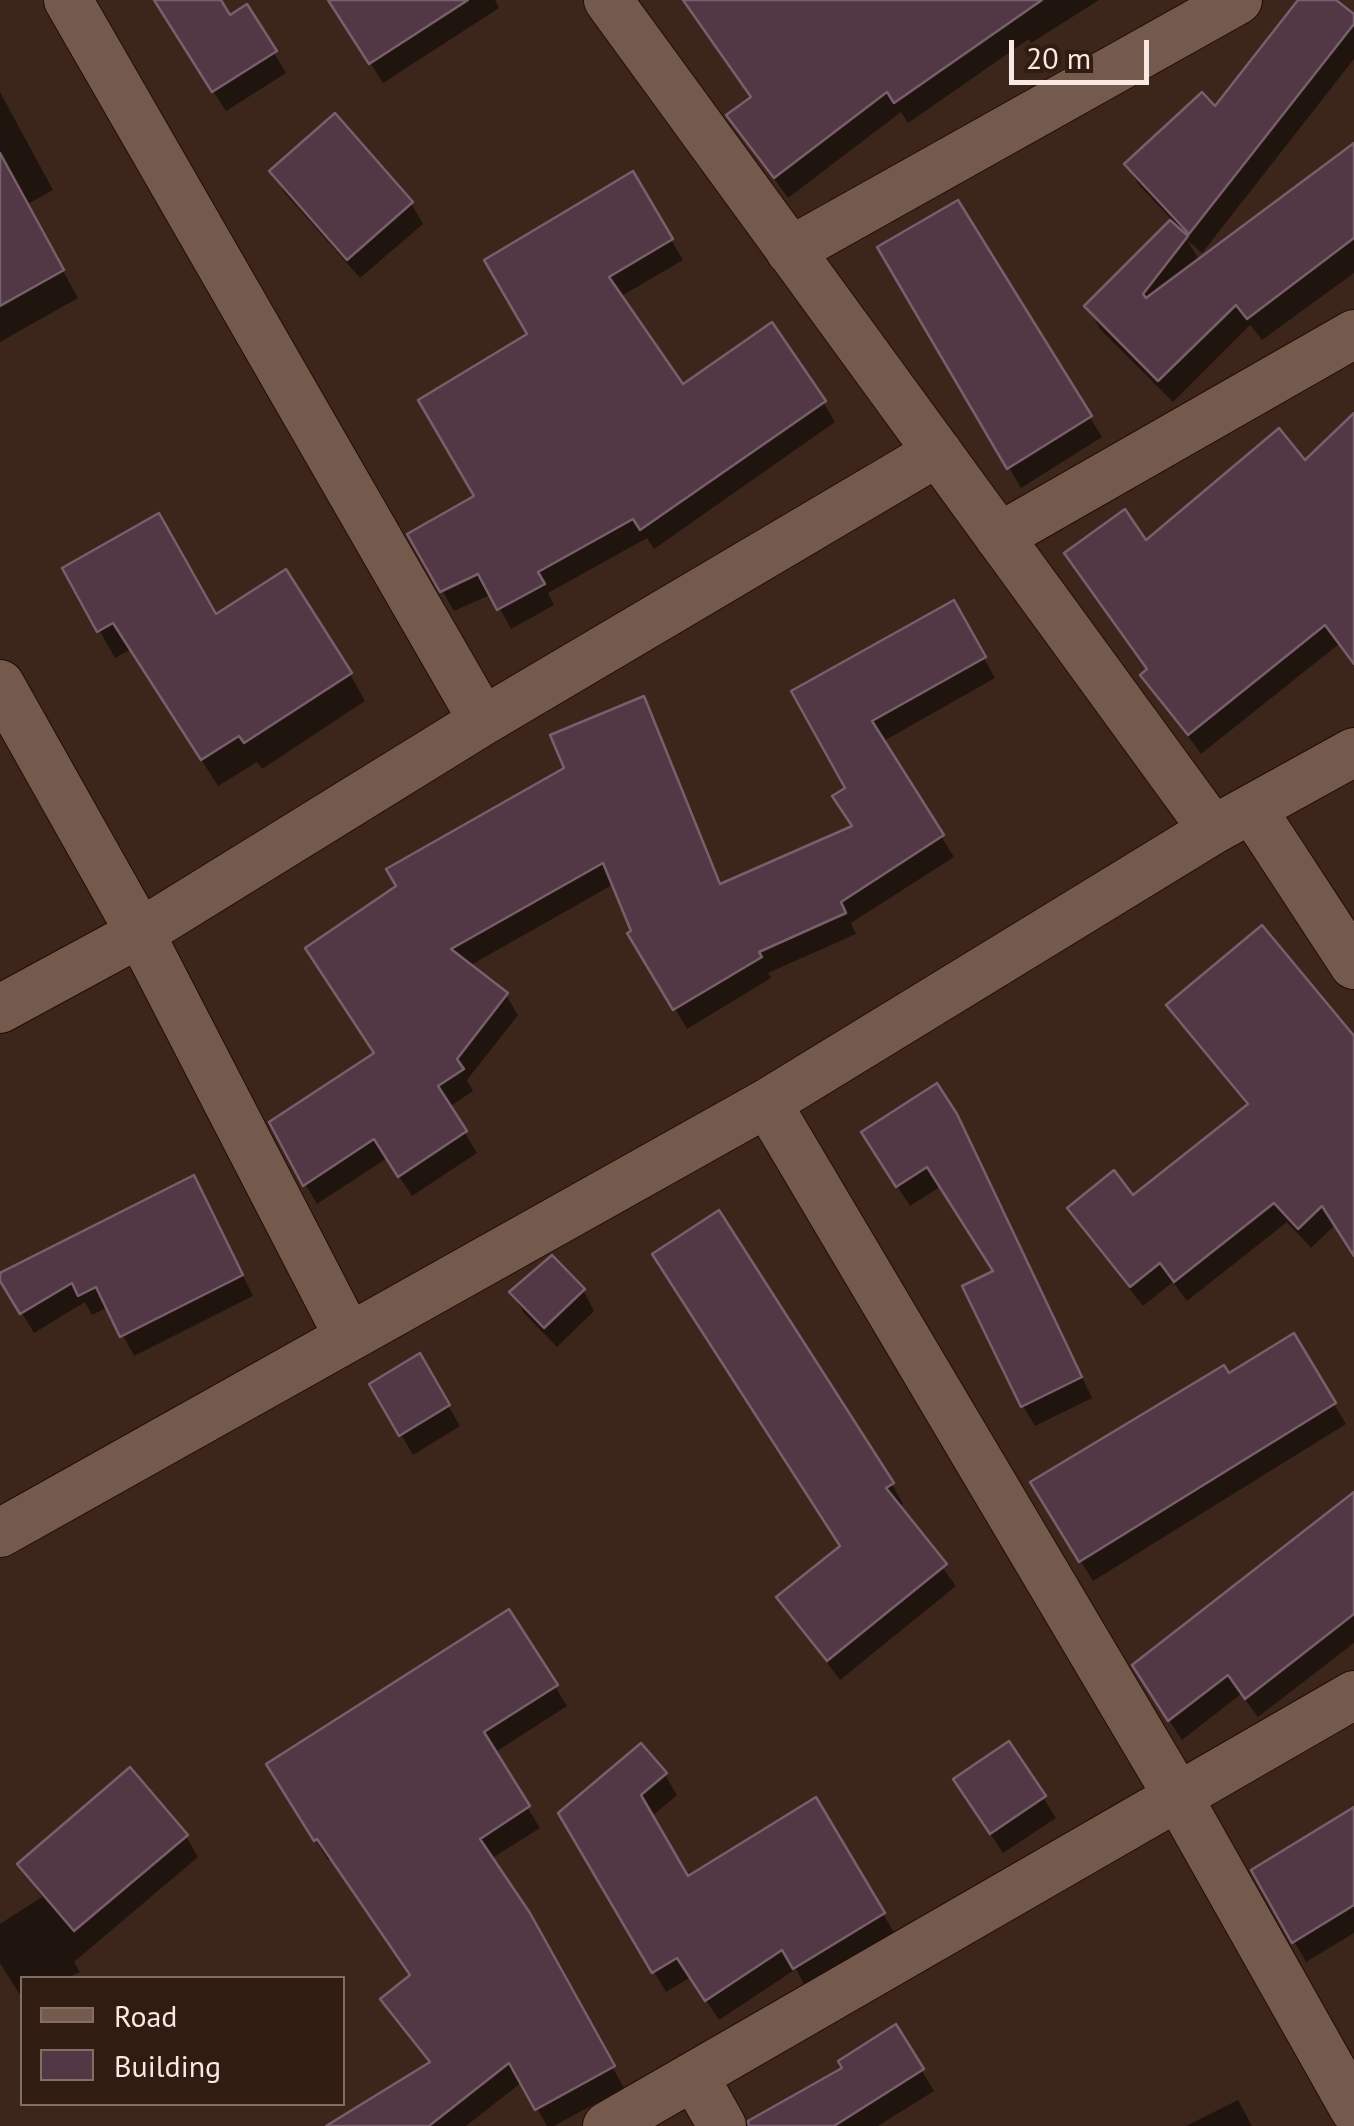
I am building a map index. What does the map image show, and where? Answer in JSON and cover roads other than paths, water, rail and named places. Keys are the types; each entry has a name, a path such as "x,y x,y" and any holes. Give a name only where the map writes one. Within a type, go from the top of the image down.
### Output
{"street":[{"path":"68,0 484,721"},
{"path":"608,0 999,537 1354,964"},
{"path":"790,251 1238,0"},
{"path":"999,537 1354,334"},
{"path":"0,1009 140,933 484,721 938,452"},
{"path":"0,684 140,933 348,1336"},
{"path":"0,1533 767,1103 1232,819 1354,752"},
{"path":"767,1103 1177,1795 1354,2109"},
{"path":"607,2126 1354,1695"},
{"path":"694,2076 722,2126"}]}
